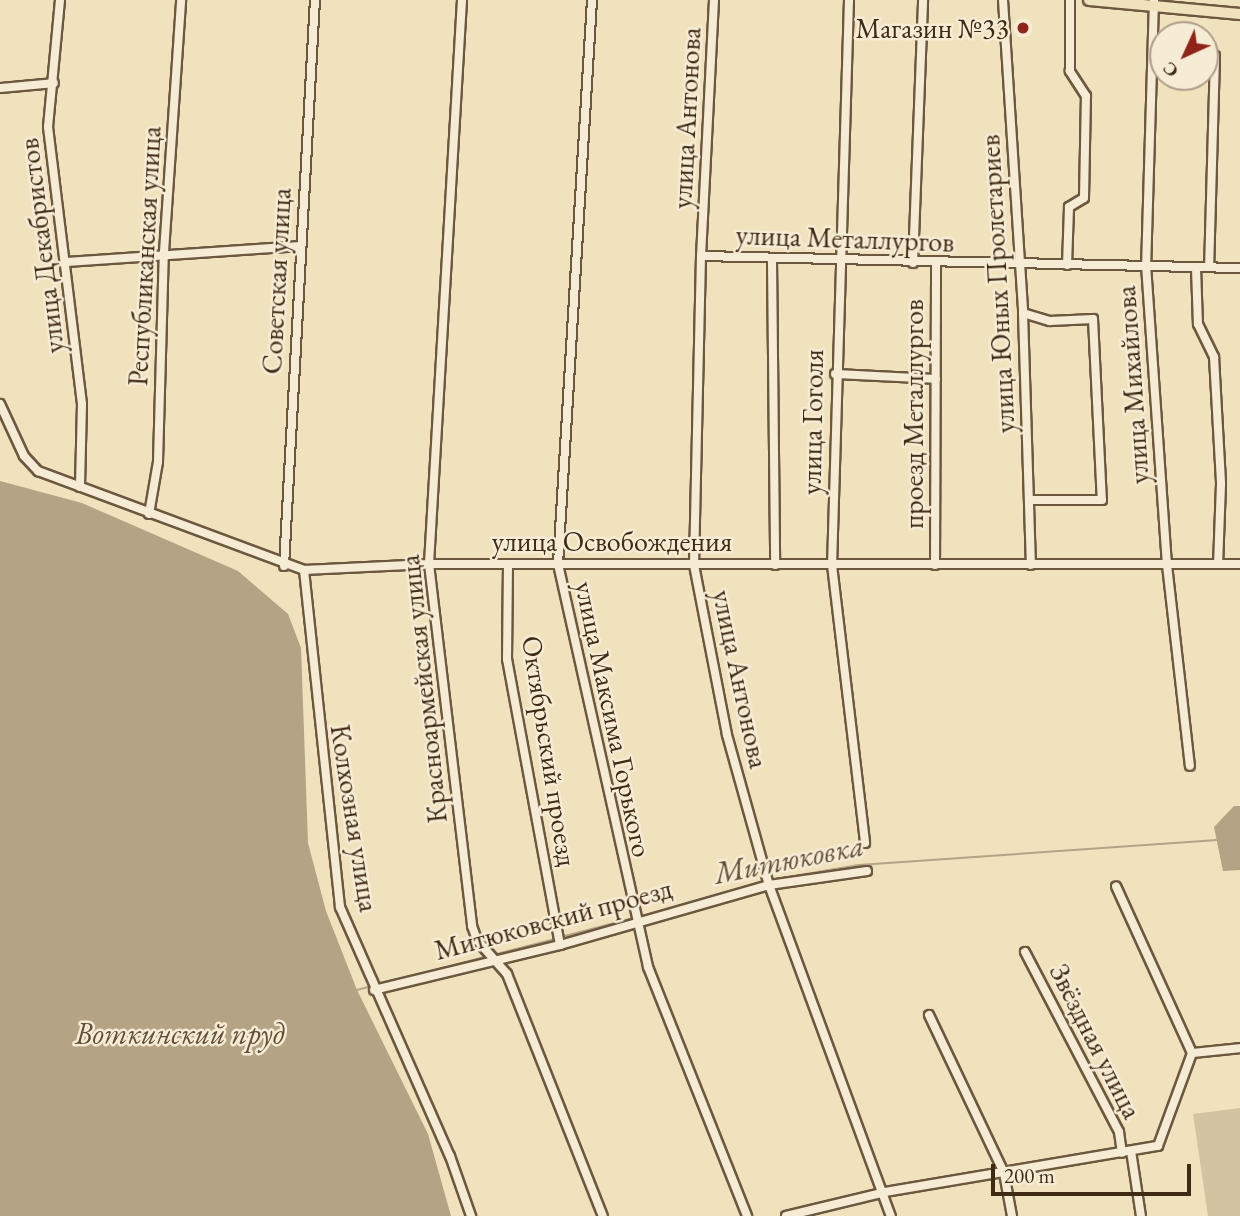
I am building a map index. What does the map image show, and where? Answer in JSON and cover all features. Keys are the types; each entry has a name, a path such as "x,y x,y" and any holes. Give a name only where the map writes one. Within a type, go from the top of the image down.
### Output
{"main road":[{"path":"1089,0 1155,3 1240,14"}],"street":[{"name":"улица Декабристов","path":"60,0 48,127 51,177 67,262 82,404 80,487"},
{"name":"Республиканская улица","path":"149,514 158,462 164,252 181,0"},
{"name":"Советская улица","path":"284,566 315,0"},
{"name":"Красноармейская улица","path":"462,0 429,564 472,926 484,950 496,958 507,974 603,1216"},
{"name":"улица Максима Горького","path":"592,0 558,564 635,919 648,967 747,1216"},
{"name":"улица Антонова","path":"714,0 701,256 694,565 727,736 769,882 885,1192 891,1216"},
{"name":"улица Гоголя","path":"849,0 838,262 832,565 865,843"},
{"name":"проезд Металлургов","path":"913,263 923,0"},
{"name":"улица Юных Пролетариев","path":"1003,0 1023,313 1031,565"},
{"path":"1067,265 1069,207 1084,198 1086,96 1070,71 1070,0"},
{"name":"улица Михайлова","path":"1155,3 1156,21"},
{"path":"0,88 54,83"},
{"name":"улица Михайлова","path":"1157,91 1146,265 1167,565 1190,766"},
{"path":"1209,267 1214,91"},
{"path":"67,262 164,252 300,246"},
{"name":"улица Металлургов","path":"701,256 838,262 1240,268"},
{"path":"772,260 775,565"},
{"name":"проезд Металлургов","path":"935,565 936,264"},
{"path":"1196,268 1198,324 1214,357 1221,484 1218,564"},
{"path":"1023,313 1050,321 1093,319 1102,500 1031,500"},
{"path":"835,374 936,379"},
{"name":"улица Освобождения","path":"0,404 18,443 38,471 284,566 304,570 429,564 1240,564"},
{"name":"Октябрьский проезд","path":"508,564 507,659 560,945"},
{"name":"Колхозная улица","path":"304,570 315,706 340,907 374,990 450,1156 471,1216"},
{"name":"Митюковский проезд","path":"374,990 496,958 560,945 635,919 769,882 867,871"},
{"path":"786,1216 885,1192 1158,1146 1192,1053 1116,886"},
{"name":"Звёздная улица","path":"1025,952 1119,1132 1127,1152 1141,1216"},
{"path":"929,1015 1004,1173 1012,1216"},
{"path":"1192,1053 1240,1048"}],"shaded area":[{"path":"1240,1108 1240,1216 1208,1216 1193,1114"}],"water":[{"name":"Воткинский пруд","path":"0,481 82,503 238,571 288,614 301,648 308,843 326,911 357,990 428,1134 451,1216 0,1216"},
{"path":"1234,806 1240,806 1240,870 1223,871 1214,827"}],"waterway":[{"name":"Митюковка","path":"770,880 859,865 1217,840"},
{"name":"Митюковка","path":"723,894 765,881"},
{"name":"Митюковка","path":"639,917 718,896"},
{"name":"Митюковка","path":"561,937 633,918"},
{"name":"Митюковка","path":"493,955 555,939"},
{"name":"Митюковка","path":"378,985 488,956"},
{"name":"Митюковка","path":"357,990 372,986"}],"place":[{"name":"Магазин №33","path":"1023,28"}]}
